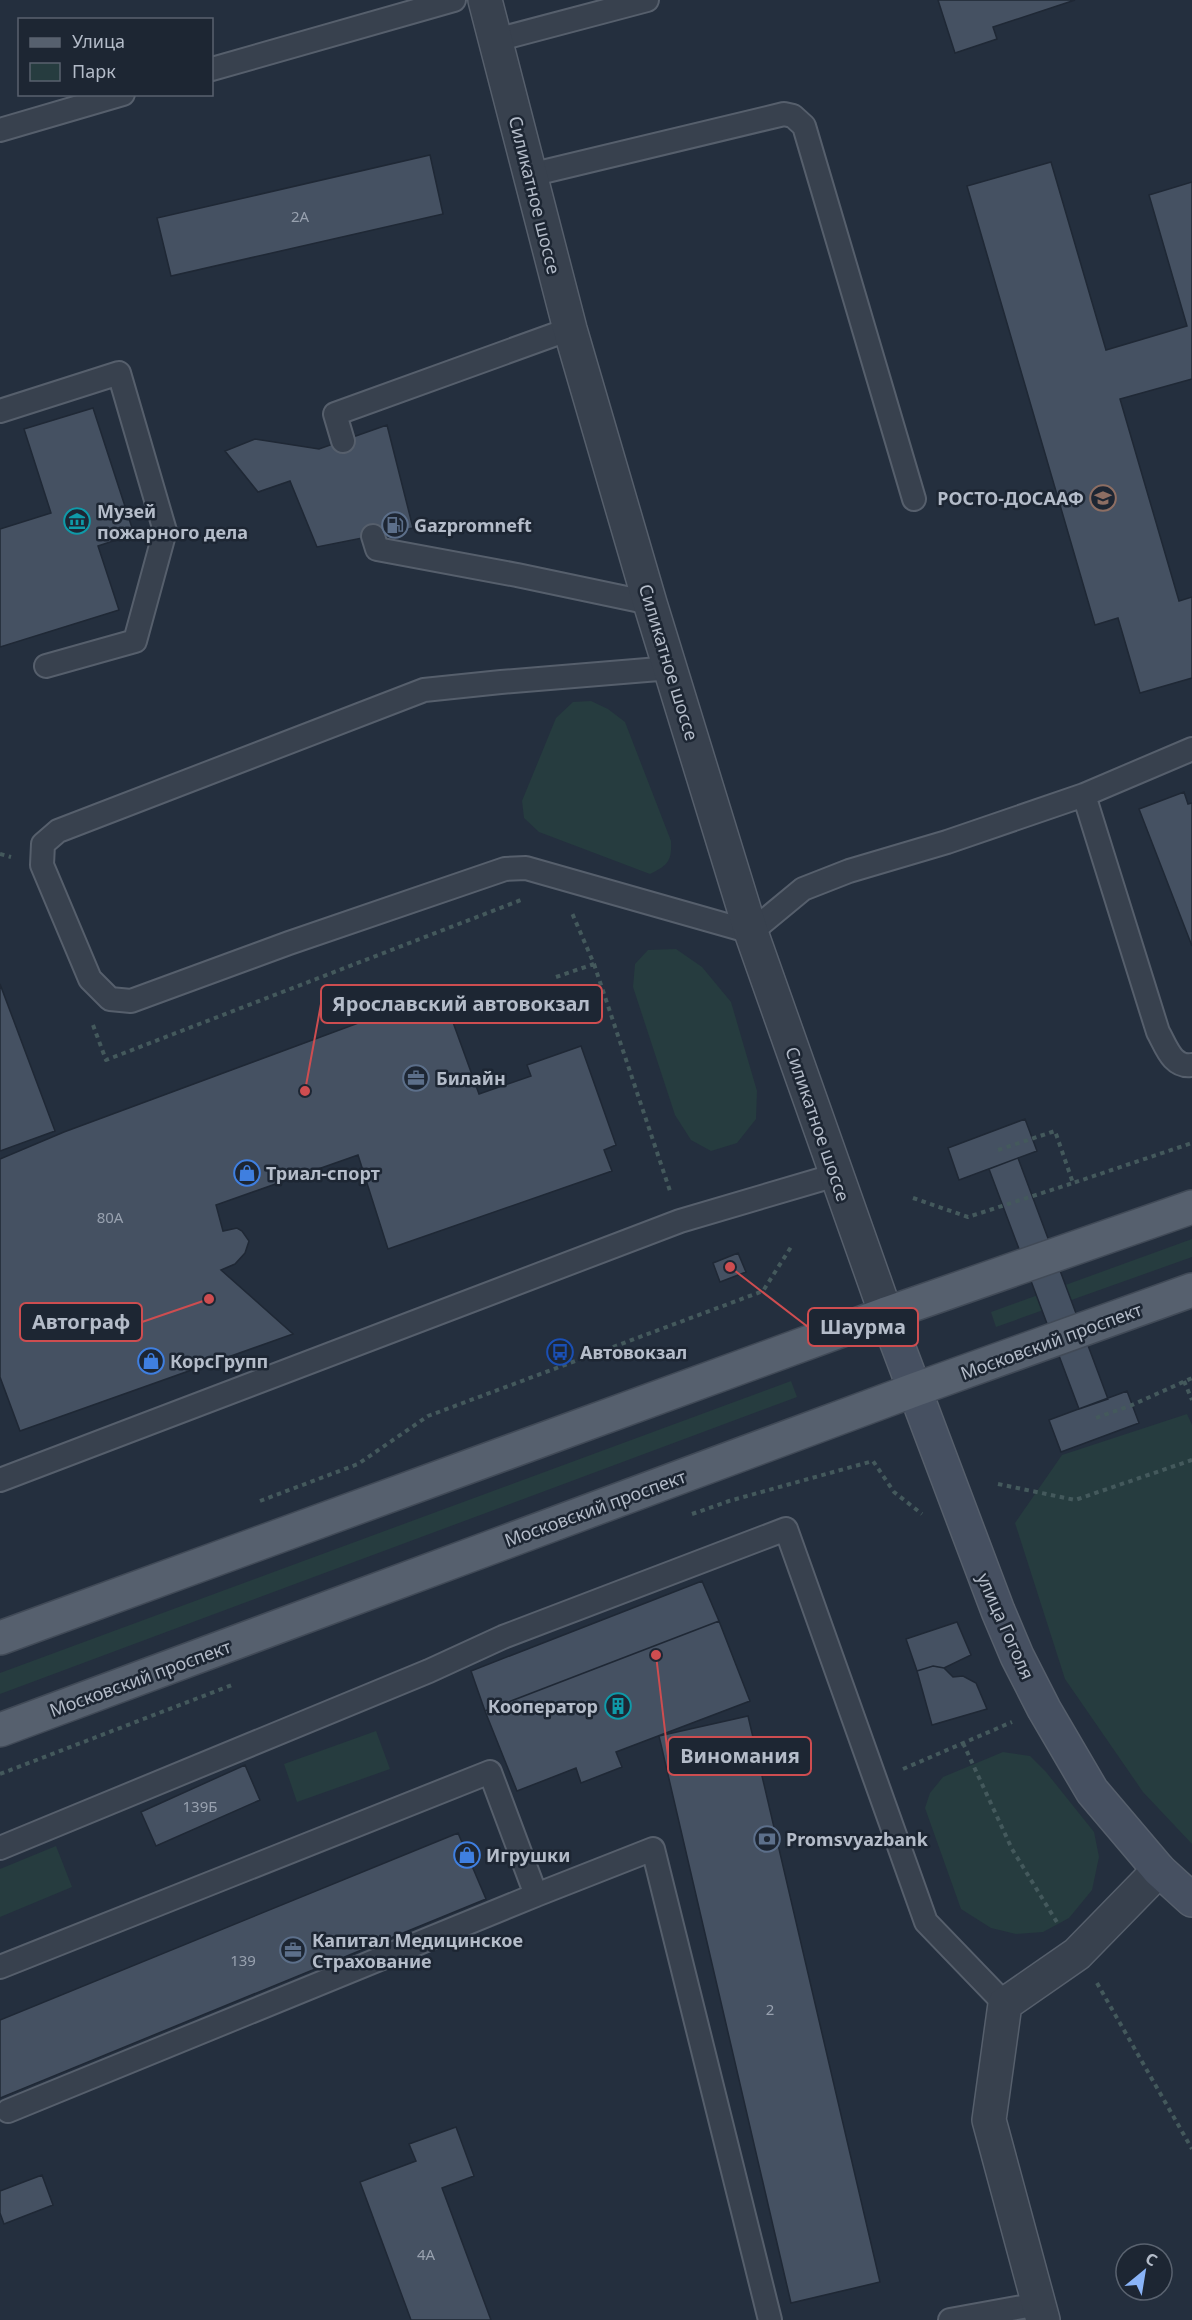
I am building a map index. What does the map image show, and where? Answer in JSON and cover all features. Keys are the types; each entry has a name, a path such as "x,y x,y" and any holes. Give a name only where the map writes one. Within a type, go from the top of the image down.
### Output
{"main road":[{"path":"0,1638 885,1314 1192,1207"},
{"name":"Московский проспект","path":"0,1730 914,1390 1192,1290"}],"street":[{"name":"Силикатное шоссе","path":"485,0 570,329 650,603 751,932 885,1314"},
{"name":"улица Гоголя","path":"885,1314 998,1611 1044,1709 1092,1791 1159,1870 1192,1899"},
{"path":"1037,2315 989,2120 1005,2004 1077,1953 1159,1870"}],"lane":[{"path":"213,69 454,0"},
{"path":"496,40 646,0"},
{"path":"0,130 116,96"},
{"path":"530,175 784,114 793,116 804,126 914,499"},
{"path":"343,441 335,414 570,329"},
{"path":"0,411 119,373 165,531 135,641 46,666"},
{"path":"373,536 377,549 650,603"},
{"path":"671,668 424,690 58,831 43,844 42,865 90,979 110,999 131,1001 289,943 505,869 526,868 751,932 803,889 849,871 947,842 1084,795 1192,749"},
{"path":"1084,795 1158,1032 1174,1060 1180,1065 1192,1065"},
{"path":"0,1480 680,1221 836,1175"},
{"path":"0,1848 418,1676 503,1637 786,1529 926,1922 1005,2004"},
{"path":"0,1967 490,1772 536,1894"},
{"path":"8,2110 536,1894 653,1849 770,2320"},
{"path":"950,2320 1037,2315"}],"path":[{"path":"558,877 594,964 680,1221"},
{"path":"556,978 594,964"},
{"path":"998,1150 1055,1131 1073,1183"},
{"path":"913,1198 968,1217 1192,1143"},
{"path":"258,1503 358,1464 428,1416 763,1291 790,1246"},
{"path":"1096,1418 1132,1405 1192,1378"},
{"path":"1184,1381 1192,1400"},
{"path":"998,1484 1075,1500 1192,1460"},
{"path":"685,1516 729,1501 873,1461 894,1492 922,1515"},
{"path":"0,1774 240,1682"},
{"path":"875,1781 1044,1709"}],"green space":[{"path":"591,701 608,709 625,722 671,841 668,862 650,874 539,832 524,818 522,801 556,718 573,702"},
{"path":"676,949 702,967 731,1002 757,1091 756,1119 737,1143 711,1151 691,1140 675,1115 633,987 635,964 648,950"},
{"path":"1192,1239 1192,1257 996,1327 991,1312"},
{"path":"791,1381 797,1397 0,1694 0,1673"},
{"path":"1187,1414 1192,1425 1192,1844 1143,1792 1065,1679 1015,1523 1062,1455"},
{"path":"376,1731 390,1769 297,1802 284,1764"},
{"path":"1003,1752 1030,1756 1046,1772 1094,1832 1099,1857 1092,1890 1069,1918 1043,1932 1016,1934 991,1928 961,1909 925,1808 930,1793 943,1777"},
{"path":"56,1846 72,1887 0,1917 0,1869"}],"building":[{"path":"938,0 1075,0 993,27 997,39 955,53"},
{"path":"430,155 443,214 171,276 157,218"},
{"name":"РОСТО-ДОСААФ","path":"1051,162 1106,350 1187,326 1149,195 1192,182 1192,379 1120,399 1179,601 1192,597 1192,678 1140,693 1118,618 1095,625 967,186"},
{"name":"Музей пожарного дела","path":"93,408 134,534 98,546 119,610 0,647 0,529 51,513 24,429"},
{"path":"387,425 413,528 317,547 290,481 258,492 225,451 255,439 319,449"},
{"path":"1184,792 1188,804 1192,803 1192,946 1139,809"},
{"path":"0,984 55,1131 0,1151"},
{"path":"442,992 479,1094 531,1076 527,1065 581,1046 616,1145 604,1150 612,1171 388,1249 358,1155 216,1205 223,1231 237,1228 249,1241 245,1253 235,1264 221,1270 293,1334 20,1431 0,1377 0,1159 64,1132"},
{"path":"1025,1119 1037,1151 959,1180 948,1148"},
{"path":"1018,1158 1108,1399 1079,1409 989,1169"},
{"path":"738,1253 746,1272 720,1282 713,1263"},
{"path":"1127,1391 1139,1423 1061,1452 1049,1420"},
{"path":"702,1581 719,1621 485,1711 471,1671"},
{"name":"Кооператор","path":"719,1621 750,1701 616,1752 622,1767 581,1783 576,1768 517,1791 485,1711"},
{"path":"957,1622 971,1655 944,1668 933,1666 917,1671 906,1639"},
{"path":"933,1666 944,1668 953,1677 963,1676 976,1683 987,1709 932,1725 917,1671"},
{"path":"748,1716 880,2282 791,2303 659,1736"},
{"path":"245,1765 260,1800 156,1846 141,1812"},
{"path":"458,1833 486,1899 0,2098 0,2020"},
{"path":"456,2127 474,2176 442,2188 491,2320 411,2320 360,2182 416,2161 409,2144"},
{"path":"42,2175 53,2205 4,2224 0,2213 0,2191"}],"place":[{"name":"РОСТО-ДОСААФ","path":"1103,498"},
{"name":"Музей пожарного дела","path":"77,521"},
{"name":"Gazpromneft","path":"395,525"},
{"name":"Билайн","path":"416,1078"},
{"name":"Ярославский автовокзал","path":"305,1091"},
{"name":"Триал-спорт","path":"247,1173"},
{"name":"Шаурма","path":"730,1267"},
{"name":"Автограф","path":"209,1299"},
{"name":"Автовокзал","path":"560,1352"},
{"name":"КорсГрупп","path":"151,1361"},
{"name":"Виномания","path":"656,1655"},
{"name":"Кооператор","path":"618,1706"},
{"name":"Promsvyazbank","path":"767,1839"},
{"name":"Игрушки","path":"467,1855"},
{"name":"Капитал Медицинское Страхование","path":"293,1950"}]}
